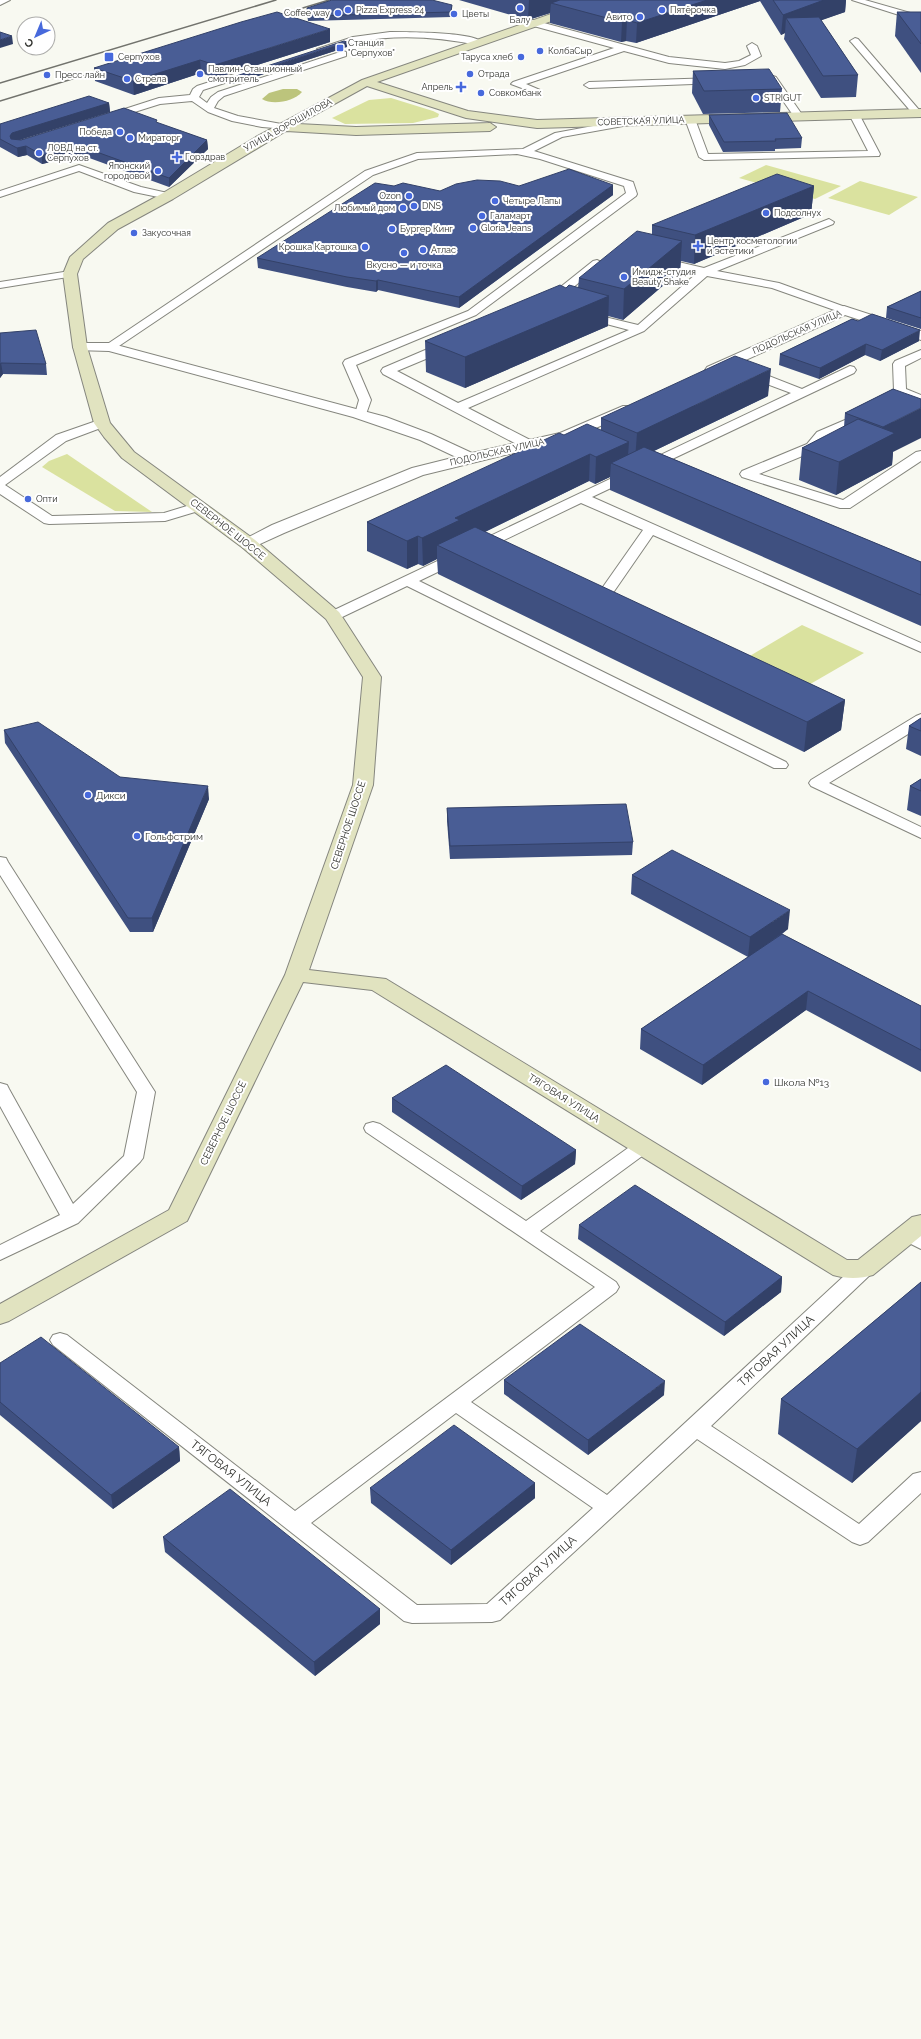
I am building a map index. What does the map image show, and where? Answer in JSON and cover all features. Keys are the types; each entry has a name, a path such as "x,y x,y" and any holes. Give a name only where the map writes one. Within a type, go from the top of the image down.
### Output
{"main road":[{"name":"УЛИЦА ВОРОШИЛОВА","path":"70,274 77,257 113,226 168,196 283,127 366,82 476,42 602,0"},
{"name":"СОВЕТСКАЯ УЛИЦА","path":"366,82 480,117 537,124 919,113"},
{"path":"407,130 447,124 454,119 456,114 447,107"},
{"path":"283,127 356,131 537,124"},
{"name":"СЕВЕРНОЕ ШОССЕ","path":"0,1315 178,1215 296,975 363,785 372,677 333,616 249,544 200,506 128,455 109,434 102,423 80,347 70,274"},
{"name":"ТЯГОВАЯ УЛИЦА","path":"296,975 378,984 842,1269 864,1269 917,1233"}],"street":[{"name":"ПОДОЛЬСКАЯ УЛИЦА","path":"697,377 844,310 921,336"},
{"path":"80,347 109,347 361,414 409,429 447,446 469,458"},
{"name":"ПОДОЛЬСКАЯ УЛИЦА","path":"249,544 278,530 418,471 529,445 572,439 642,403"}],"lane":[{"path":"0,2 6,0"},
{"path":"856,0 921,19"},
{"path":"533,23 670,60 701,65 725,66 742,63 756,56 752,46"},
{"path":"209,108 214,99 221,94 355,50 404,36"},
{"path":"312,52 364,37 440,36 476,42"},
{"path":"855,41 919,113"},
{"path":"535,90 516,84 623,48"},
{"path":"194,98 196,92 200,88 262,68"},
{"path":"750,80 773,80 798,116"},
{"path":"589,85 727,81"},
{"path":"95,121 159,101 194,98 209,108 254,123 283,127"},
{"path":"690,119 704,157 875,154 854,114"},
{"path":"521,151 559,135 632,121"},
{"path":"521,151 533,140 537,124"},
{"path":"109,347 369,173 382,167 417,156 521,151 542,156 629,184 632,194 472,313 349,363 365,400 361,414"},
{"path":"0,194 79,168 138,190 168,196"},
{"path":"458,408 640,329 705,272 829,222"},
{"path":"560,308 541,306 609,254"},
{"path":"645,257 705,272 774,285 844,310"},
{"path":"0,286 70,274"},
{"path":"574,312 640,329"},
{"path":"459,340 387,371 529,445"},
{"path":"921,354 899,364 896,396 921,399"},
{"path":"725,364 802,393"},
{"path":"333,616 582,498 640,468 850,370"},
{"path":"874,411 821,435 812,448 747,474 845,505 921,455"},
{"path":"0,484 61,438 102,423"},
{"path":"626,462 640,468"},
{"path":"0,488 49,520 165,517 200,506"},
{"path":"582,498 921,648"},
{"path":"580,591 601,600 652,528"},
{"path":"483,545 497,551"},
{"path":"408,581 780,765"},
{"path":"921,719 817,783 921,833"},
{"path":"0,862 146,1092 133,1158 71,1218 0,1253"},
{"path":"0,1089 71,1218"},
{"path":"295,1523 609,1287 373,1128"},
{"path":"526,1230 642,1147"},
{"name":"ТЯГОВАЯ УЛИЦА","path":"60,1340 412,1614 492,1613 696,1427 864,1269"},
{"path":"455,1402 609,1507"},
{"path":"696,1427 860,1536 921,1480"}],"shaded area":[{"path":"283,89 297,89 302,92 294,98 283,102 272,102 262,99 269,93"},
{"path":"391,98 433,111 439,114 438,117 413,123 345,124 332,118 369,100"},
{"path":"766,165 841,186 815,199 739,178"},
{"path":"860,181 918,197 889,215 828,198"},
{"path":"67,454 152,512 115,511 42,467 49,461"},
{"path":"802,625 864,653 793,694 733,666"}],"building":[{"path":"332,0 432,0 452,5 451,12 308,16 307,8"},
{"path":"560,0 707,0 637,23 627,20 622,22 551,3"},
{"path":"773,0 824,0 783,15"},
{"path":"277,12 330,29 215,65 200,60 133,81 94,68 241,22"},
{"path":"897,12 921,12 921,44"},
{"path":"819,17 858,75 823,76 786,18"},
{"path":"0,32 12,36 0,40"},
{"path":"344,41 347,42 232,79 230,78"},
{"path":"769,69 782,89 704,91 693,71"},
{"path":"89,96 109,103 12,133 10,136 11,139 21,140 124,108 157,120 156,122 207,140 169,178 80,146 42,155 26,146 17,148 0,139 0,124"},
{"path":"787,113 802,138 775,139 776,141 724,142 709,115"},
{"name":"Атлас","path":"569,169 613,185 459,297 378,280 347,277 257,258 375,183 394,186 403,183 440,191 456,184 477,180 500,181 519,186"},
{"path":"777,174 814,186 695,235 652,225"},
{"path":"637,231 682,241 624,289 579,278"},
{"path":"560,285 566,288 569,285 609,296 465,357 425,341"},
{"path":"921,291 921,318 887,307"},
{"path":"872,314 920,330 882,350 866,344 820,368 780,354 852,319 858,321"},
{"path":"36,330 46,364 1,363 0,365 0,333"},
{"path":"735,356 771,369 637,433 601,418"},
{"path":"893,389 921,399 921,408 883,427 845,413"},
{"path":"858,419 895,433 839,462 802,448"},
{"path":"587,424 629,442 596,457 590,454 455,518 460,520 422,538 418,536 407,541 367,522 559,433 564,435"},
{"path":"644,447 921,562 921,595 611,463"},
{"path":"475,527 845,700 807,722 437,545"},
{"path":"921,718 921,731 909,726"},
{"path":"38,722 120,777 208,786 152,918 128,918 4,730"},
{"path":"921,779 921,791 910,786"},
{"path":"626,804 633,842 450,846 447,808"},
{"path":"672,850 790,910 750,937 632,875"},
{"path":"782,934 921,1006 921,1050 808,991 703,1065 641,1029"},
{"path":"446,1065 576,1150 522,1186 392,1098"},
{"path":"635,1185 782,1277 725,1322 579,1225"},
{"path":"921,1282 921,1392 857,1449 781,1399"},
{"path":"580,1324 665,1381 588,1440 504,1380"},
{"path":"41,1337 179,1447 111,1495 0,1402 0,1363"},
{"path":"454,1425 535,1483 451,1550 370,1488"},
{"path":"230,1489 380,1609 314,1662 163,1537"}],"railway":[{"path":"0,83 276,0"},
{"path":"273,17 329,0"},
{"path":"0,101 105,69"}],"place":[{"name":"Балу","path":"520,8"},
{"name":"Pizza Express 24","path":"348,10"},
{"name":"Пятёрочка","path":"662,10"},
{"name":"Coffee way","path":"338,13"},
{"name":"Цветы","path":"454,14"},
{"name":"Авито","path":"640,17"},
{"name":"Станция \"Серпухов\"","path":"340,48"},
{"name":"КолбаСыр","path":"540,51"},
{"name":"Серпухов","path":"109,57"},
{"name":"Таруса хлеб","path":"521,57"},
{"name":"Павлин-Станционный смотритель","path":"200,74"},
{"name":"Отрада","path":"470,74"},
{"name":"Пресс лайн","path":"47,75"},
{"name":"Стрела","path":"127,79"},
{"name":"Апрель","path":"461,87"},
{"name":"Совкомбанк","path":"481,93"},
{"name":"STRIGUT","path":"756,98"},
{"name":"Победа","path":"120,132"},
{"name":"Мираторг","path":"130,138"},
{"name":"ЛОВД на ст. Серпухов","path":"39,153"},
{"name":"Горздрав","path":"177,157"},
{"name":"Японский городовой","path":"158,171"},
{"name":"Ozon","path":"409,196"},
{"name":"Четыре Лапы","path":"495,201"},
{"name":"DNS","path":"414,206"},
{"name":"Любимый дом","path":"403,208"},
{"name":"Подсолнух","path":"766,213"},
{"name":"Галамарт","path":"482,216"},
{"name":"Gloria Jeans","path":"473,228"},
{"name":"Бургер Кинг","path":"392,229"},
{"name":"Закусочная","path":"134,233"},
{"name":"Центр косметологии и эстетики","path":"698,246"},
{"name":"Крошка Картошка","path":"365,247"},
{"name":"Атлас","path":"423,250"},
{"name":"Вкусно — и точка","path":"404,253"},
{"name":"Имидж-студия Beauty Shake","path":"624,277"},
{"name":"Опти","path":"28,499"},
{"name":"Дикси","path":"88,795"},
{"name":"Гольфстрим","path":"137,836"},
{"name":"Школа №13","path":"766,1082"}]}
